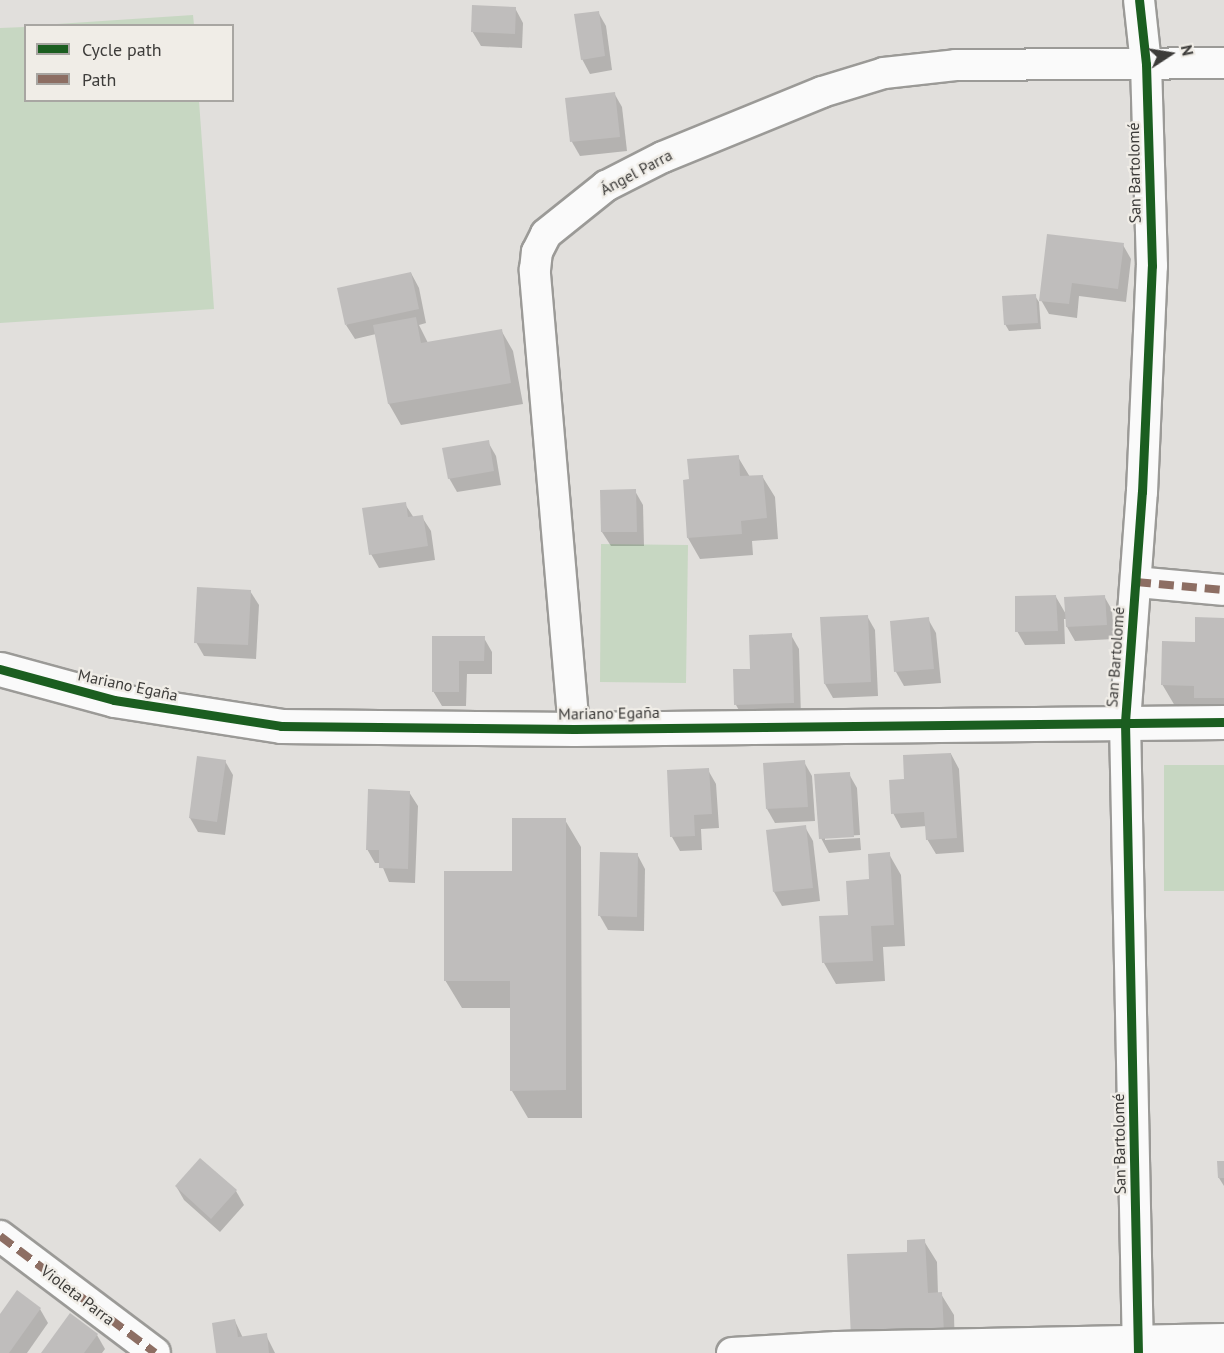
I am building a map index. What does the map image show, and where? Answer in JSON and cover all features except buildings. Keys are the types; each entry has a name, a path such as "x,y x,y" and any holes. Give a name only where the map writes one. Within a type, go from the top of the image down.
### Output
{"street":[{"name":"San Bartolomé","path":"1138,1346 1125,722 1136,582 1152,266 1146,64 1140,0"},
{"name":"Ángel Parra","path":"574,729 535,270 537,252 546,234 606,186 663,157 724,130 852,82 893,72 956,65 1224,63"},
{"path":"1136,582 1224,590"},
{"name":"Mariano Egaña","path":"0,669 114,700 281,726 574,729 1224,722"},
{"name":"Violeta Parra","path":"0,1236 155,1353"},
{"path":"732,1353 837,1347 1138,1346 1224,1339"}],"green space":[{"path":"193,15 194,24 57,24"},
{"path":"24,27 24,102 199,102 214,309 0,323 0,28"},
{"path":"601,544 688,545 686,683 600,682"},
{"path":"1164,765 1224,765 1224,891 1164,891"}],"marked path":[{"path":"1136,582 1224,590"},
{"path":"0,1236 155,1353"}],"cycle path":[{"path":"1138,1353 1125,722 1142,492 1152,266 1146,64 1139,0"},
{"path":"0,669 114,700 281,726 574,729 1224,722"}]}
